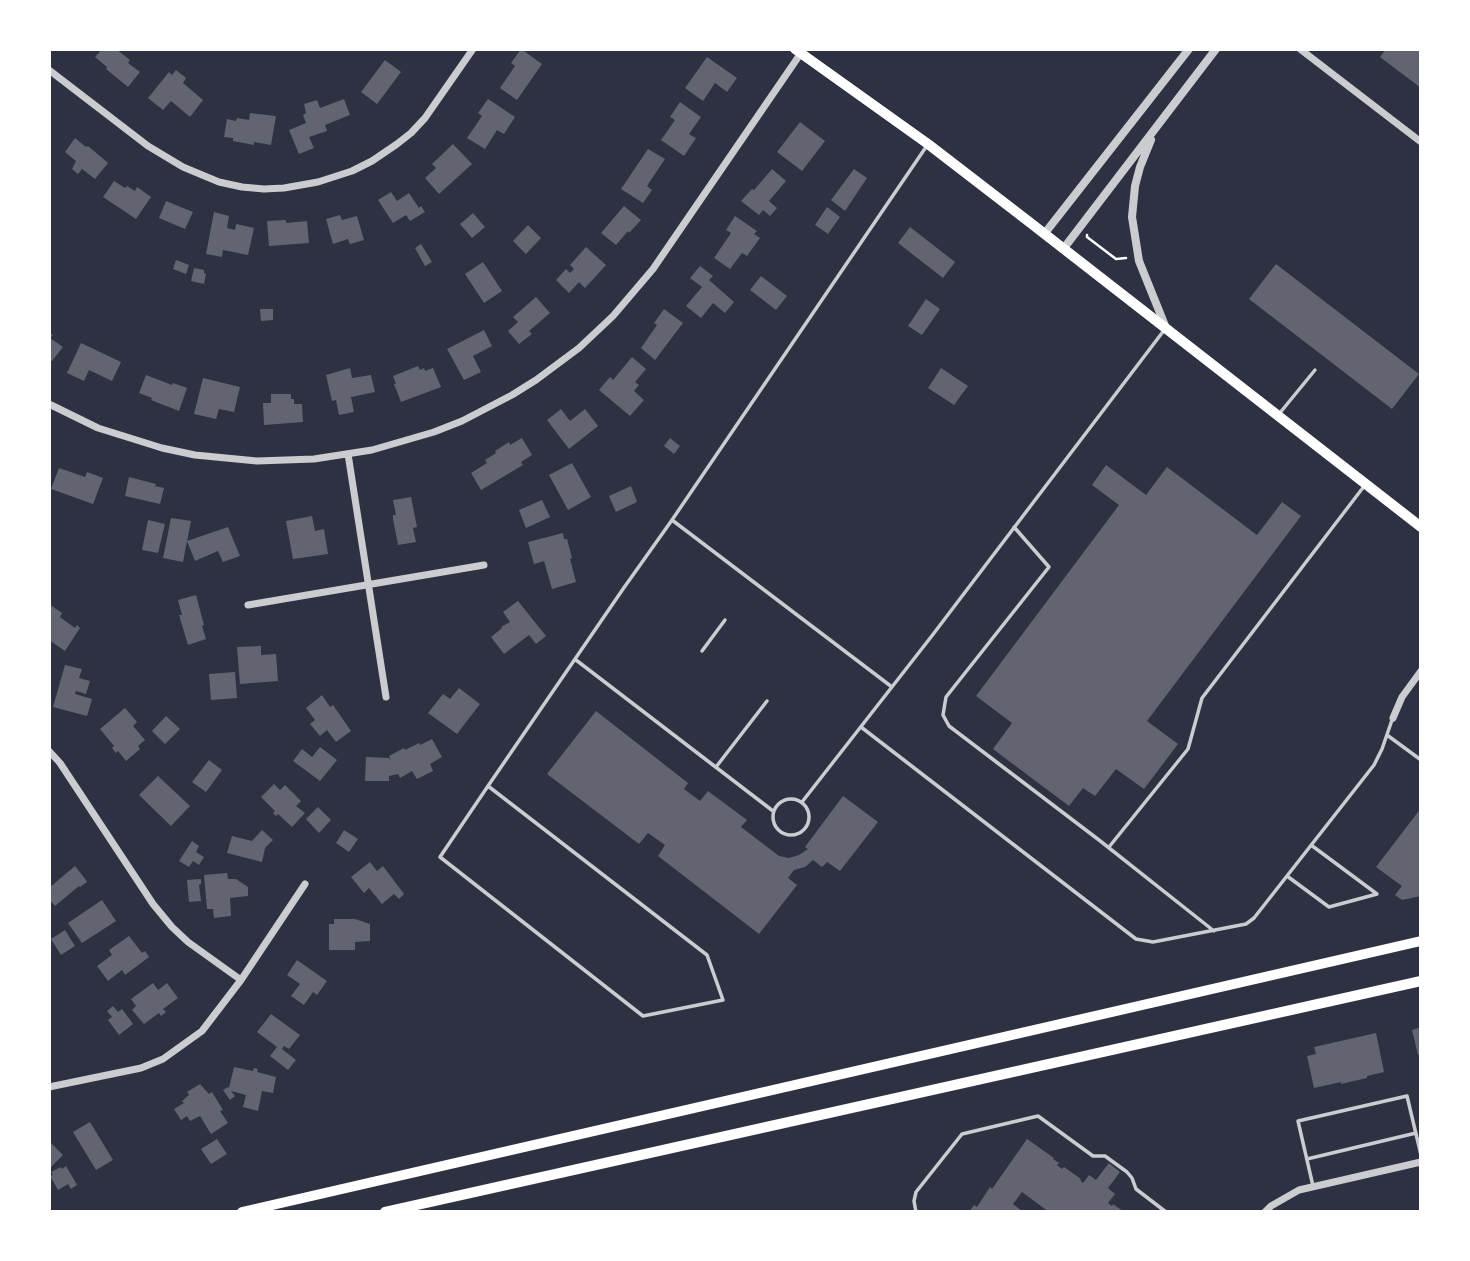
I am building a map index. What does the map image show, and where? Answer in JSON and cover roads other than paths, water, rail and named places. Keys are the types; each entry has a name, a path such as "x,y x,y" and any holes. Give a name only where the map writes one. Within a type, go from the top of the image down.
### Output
{"highway":[{"path":"242,1212 1421,941"},
{"path":"385,1212 1421,981"}],"main road":[{"path":"798,51 928,144 1045,233 1421,527"}],"street":[{"path":"49,70 148,146 183,167 219,182 264,189 302,186 352,171 385,152 411,133 473,49"},
{"path":"1045,233 1189,49"},
{"path":"1064,248 1216,49"},
{"path":"1300,49 1421,142"},
{"path":"49,404 97,428 162,448 195,455 257,461 314,459 348,454 398,443 462,421 536,380 579,348 613,316 653,269 798,51"},
{"path":"1155,129 1135,186 1132,217 1139,261 1166,328"},
{"path":"348,454 386,697"},
{"path":"248,605 484,565"},
{"path":"1393,718 1402,697 1420,675"},
{"path":"49,751 60,763 153,904 172,927 188,942 241,980"},
{"path":"49,1087 141,1068 163,1059 202,1031 241,980 305,884"},
{"path":"1265,1212 1299,1189 1421,1161"}],"lane":[{"path":"488,786 707,955 723,1000 643,1016 440,857 488,786 672,520 928,144"},
{"path":"802,802 1166,328"},
{"path":"1278,415 1315,370"},
{"path":"1108,847 1188,749 1202,698 1367,484"},
{"path":"672,520 892,687"},
{"path":"1014,527 1049,567 946,697 943,715 949,726 1214,931"},
{"path":"702,651 725,620"},
{"path":"576,660 773,811"},
{"path":"716,767 767,701"},
{"path":"861,727 1136,939 1153,942 1246,924 1254,918 1374,765 1393,718"},
{"path":"1387,735 1421,760"},
{"path":"785,799 797,799 806,807 809,819 798,834 785,835 773,822 773,811 785,799"},
{"path":"1287,876 1329,907 1377,894 1311,845"},
{"path":"1314,1186 1298,1121 1407,1096 1421,1155"},
{"path":"916,1212 916,1192 962,1134 1038,1115 1093,1156 1105,1156 1127,1172 1136,1189 1166,1212"},
{"path":"1307,1159 1416,1133"}]}
